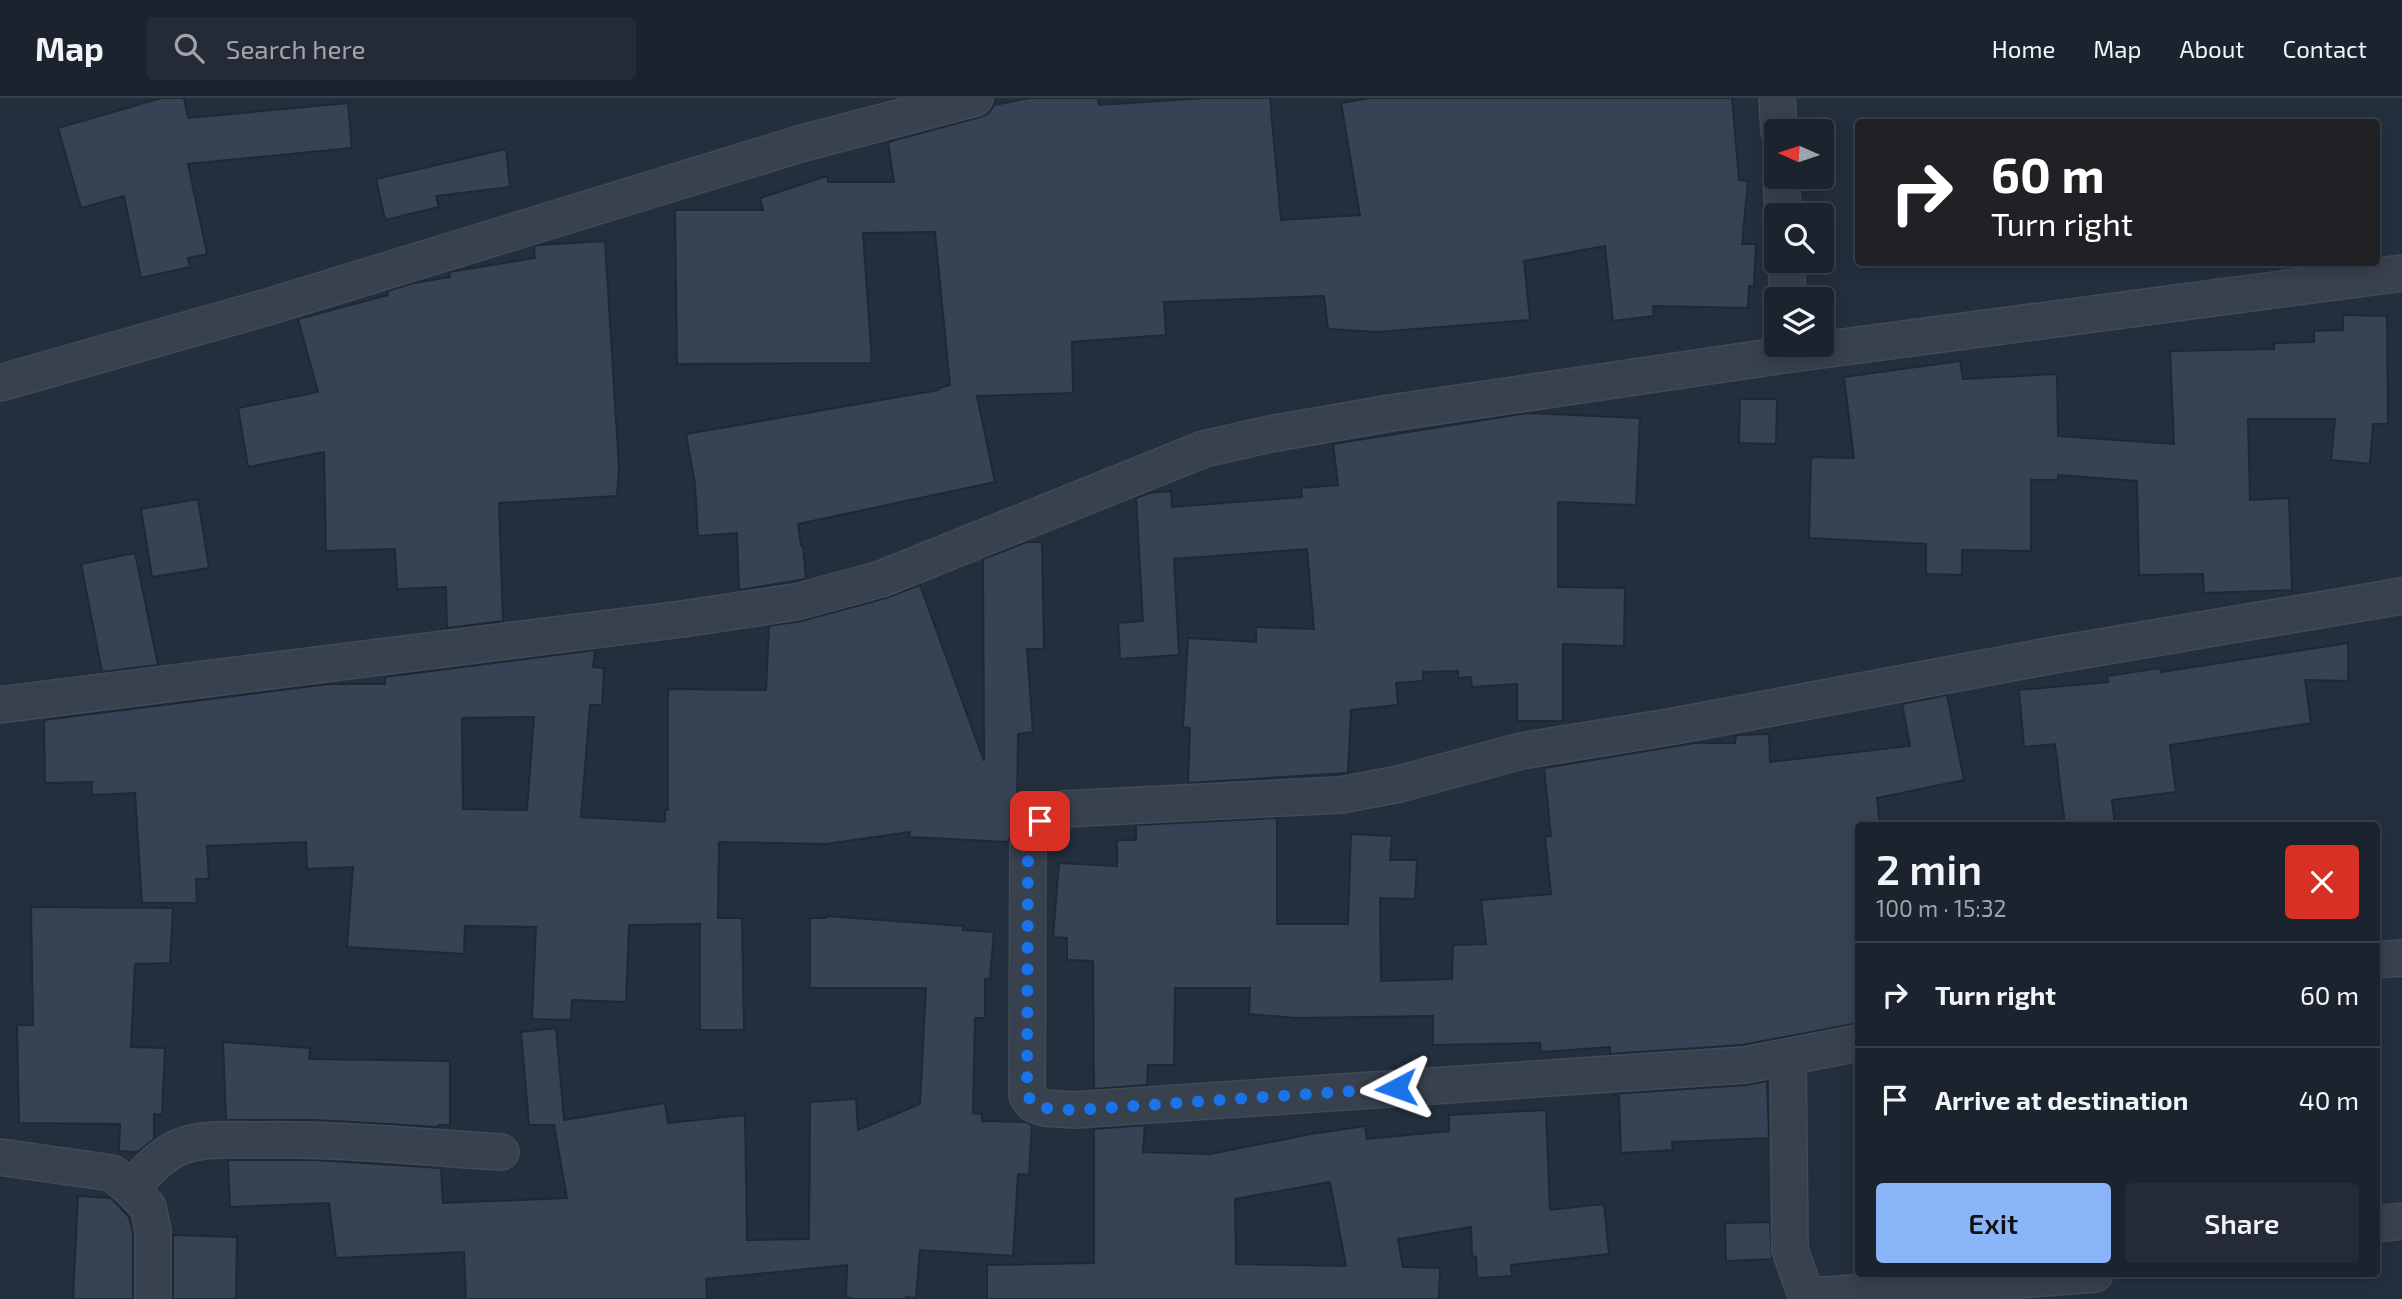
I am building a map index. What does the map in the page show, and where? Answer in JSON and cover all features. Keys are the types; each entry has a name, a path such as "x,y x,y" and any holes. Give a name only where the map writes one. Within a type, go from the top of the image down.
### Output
{"street":[{"path":"0,383 271,306 803,143 975,98"},
{"path":"1777,98 1778,119"},
{"path":"1834,344 2402,273"},
{"path":"0,705 682,619 796,602 881,579 1204,449 1270,434 1391,413 1764,353"},
{"path":"1855,1044 1745,1065 1074,1110 1045,1108 1033,1104 1027,1094 1028,844 1040,821 1063,809 1341,795 1399,784 1521,751 1669,727 2054,655 2402,596"},
{"path":"2380,960 2402,958"},
{"path":"1787,1057 1790,1250 1805,1297 2057,1277"},
{"path":"131,1189 165,1155 185,1145 211,1141 303,1139 501,1152"},
{"path":"0,1157 112,1173 131,1189 148,1207 153,1231 153,1299"},
{"path":"2380,1224 2402,1221"}],"building":[{"path":"161,98 184,98 188,118 348,103 352,148 188,164 207,254 188,258 190,267 141,278 124,196 81,208 58,128"},
{"path":"1029,98 1098,98 1099,105 1205,98 1270,98 1281,220 1360,215 1341,103 1370,98 1732,98 1739,180 1748,181 1742,244 1756,244 1754,287 1749,286 1748,308 1653,306 1654,316 1613,321 1605,246 1524,261 1530,320 1378,332 1328,329 1324,296 1164,302 1166,335 1072,342 1073,393 977,396 995,482 798,524 806,579 739,590 737,533 698,536 695,484 686,434 939,390 950,385 935,232 863,233 872,363 677,364 675,210 763,210 760,198 827,176 828,182 894,182 888,142 980,117 989,113 994,105"},
{"path":"506,149 510,187 436,196 439,207 385,220 376,179"},
{"path":"605,241 619,468 617,496 499,503 503,621 447,628 446,587 397,589 395,549 326,551 324,452 248,467 238,408 318,392 298,319 388,295 387,291 414,283 450,277 449,272 535,258 534,246"},
{"path":"2343,315 2387,316 2388,424 2373,424 2370,464 2331,460 2335,419 2248,419 2250,500 2289,498 2292,590 2204,593 2203,574 2139,575 2137,481 2058,475 2058,480 2031,480 2031,551 1962,550 1962,575 1926,574 1926,544 1809,538 1811,457 1854,458 1844,377 1960,361 1963,379 2057,374 2058,436 2174,444 2170,351 2274,349 2274,343 2314,342 2314,331 2343,330"},
{"path":"1740,399 1777,399 1776,444 1739,443"},
{"path":"1527,413 1640,418 1636,505 1558,502 1558,587 1625,588 1624,646 1563,644 1563,721 1517,721 1517,684 1472,687 1471,677 1458,678 1458,671 1423,672 1423,681 1396,683 1398,705 1351,710 1348,773 1188,783 1190,728 1183,727 1188,638 1256,642 1256,627 1314,629 1307,549 1174,559 1179,655 1120,659 1118,623 1143,621 1136,498 1149,493 1171,491 1172,507 1302,497 1301,488 1338,485 1333,444"},
{"path":"198,499 209,568 152,577 141,509"},
{"path":"1027,542 1042,542 1044,649 1027,649 1033,732 1018,734 1017,807 1026,808 1008,842 909,837 910,832 826,844 719,842 718,918 742,918 744,1030 700,1030 700,924 629,925 626,1002 572,1000 571,1020 532,1019 536,927 465,926 464,954 347,947 353,867 307,869 306,842 207,846 209,879 196,879 197,903 142,903 135,793 92,795 92,782 45,783 44,720 329,684 385,684 385,677 595,650 593,667 604,668 602,705 590,705 581,817 665,822 665,810 668,810 668,689 766,690 769,626 801,621 886,598 920,585 984,761 983,559","holes":["534,717 527,810 463,809 462,718"]},
{"path":"135,553 158,665 102,672 81,564"},
{"path":"2348,643 2348,681 2305,680 2311,723 2170,745 2176,792 2112,800 2115,822 2065,822 2055,744 2024,747 2019,690 2108,682 2107,676 2160,668 2161,672"},
{"path":"1947,695 1964,780 1877,798 1880,822 1855,822 1855,1024 1742,1045 1610,1054 1610,1047 1541,1052 1540,1043 1433,1045 1433,1016 1296,1018 1249,1014 1250,988 1175,988 1174,1065 1148,1065 1147,1085 1094,1089 1093,961 1067,960 1067,938 1053,937 1059,863 1117,866 1117,840 1136,840 1136,825 1277,818 1277,924 1348,924 1351,834 1392,836 1390,860 1417,860 1415,899 1380,898 1381,981 1452,979 1453,945 1486,944 1481,900 1551,894 1545,837 1551,836 1544,768 1694,743 1735,743 1736,735 1769,734 1770,762 1910,746 1902,704"},
{"path":"31,907 173,908 170,963 135,964 131,1047 165,1048 162,1115 154,1114 154,1139 138,1152 119,1151 120,1124 19,1123 17,1025 33,1025"},
{"path":"826,916 963,926 963,930 994,932 990,979 985,979 985,1018 975,1018 973,1113 982,1114 982,1121 1026,1122 1032,1125 1029,1175 1018,1174 1013,1256 920,1250 916,1298 906,1299 846,1297 847,1265 706,1279 707,1299 466,1299 464,1252 336,1258 329,1203 230,1207 228,1160 315,1160 441,1168 443,1203 567,1198 554,1125 529,1125 521,1032 556,1028 564,1120 665,1103 668,1123 745,1115 747,1240 809,1239 810,1102 856,1099 858,1130 920,1104 926,988 810,988 810,918"},
{"path":"223,1042 310,1048 309,1059 450,1061 450,1125 438,1127 316,1120 226,1120"},
{"path":"1767,1081 1769,1138 1672,1142 1673,1150 1621,1153 1619,1096 1612,1094 1746,1085"},
{"path":"1546,1110 1550,1210 1604,1204 1609,1254 1511,1265 1512,1276 1477,1278 1476,1257 1472,1256 1471,1227 1398,1239 1403,1267 1440,1268 1439,1299 987,1299 987,1265 1094,1263 1094,1129 1145,1125 1143,1152 1210,1154 1365,1126 1367,1139 1449,1131 1449,1115","holes":["1330,1182 1346,1266 1236,1264 1235,1199"]},
{"path":"78,1196 111,1198 129,1217 133,1233 133,1299 73,1299"},
{"path":"1770,1222 1772,1259 1726,1261 1725,1223"},
{"path":"173,1235 237,1237 236,1299 173,1299"}],"route":[{"path":"1040,821 1028,844 1027,1094 1033,1104 1045,1108 1074,1110 1396,1088"}]}
